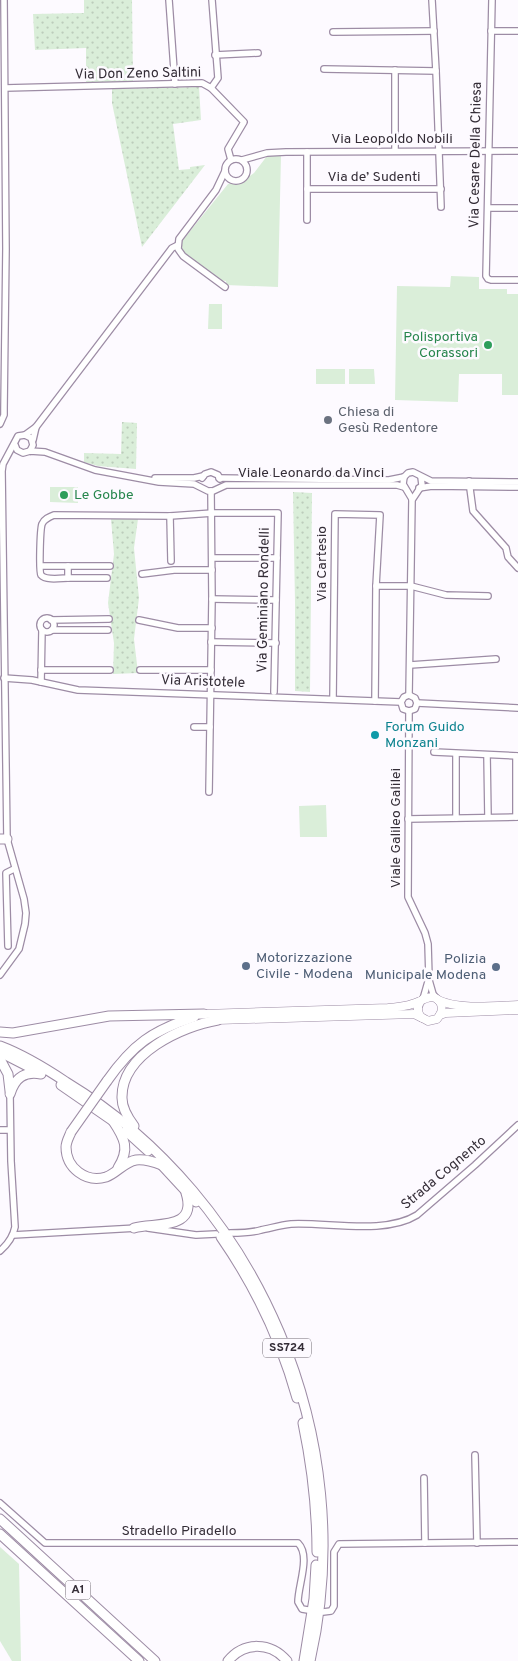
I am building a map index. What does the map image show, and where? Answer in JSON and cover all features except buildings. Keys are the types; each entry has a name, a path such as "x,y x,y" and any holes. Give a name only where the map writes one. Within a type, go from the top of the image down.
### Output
{"highway":[{"path":"162,1165 139,1160 128,1163 109,1176 95,1178 78,1172 69,1161 66,1144 71,1132 120,1061 143,1040 157,1031 204,1014"},
{"path":"0,1032 13,1033 109,1016 204,1014"},
{"path":"180,1022 203,1019 218,1020"},
{"path":"139,1135 128,1118 122,1098 126,1078 133,1067 165,1038 186,1028 218,1020"},
{"name":"SS724","path":"0,1046 32,1060 107,1108 139,1135 172,1167 195,1192 226,1233 256,1282 278,1325 299,1383 313,1441 322,1505 321,1588 312,1661"},
{"name":"SS724","path":"0,1052 45,1075 113,1121 162,1165 197,1204 222,1238 259,1300 284,1358 301,1415 312,1474 317,1531 314,1599 304,1661"},
{"path":"0,1059 8,1074 10,1094"},
{"path":"10,1094 15,1082 25,1074 36,1073 45,1075"},
{"path":"113,1121 122,1136 125,1147 124,1156 117,1170"},
{"path":"134,1228 143,1225 171,1224 181,1220 187,1209 188,1198 185,1190"},
{"name":"A1","path":"0,1519 155,1661"},
{"name":"A1","path":"0,1534 139,1661"},
{"path":"228,1661 238,1652 255,1646 274,1650 287,1661"}],"main road":[{"path":"204,1014 388,1008 415,1004 430,997 452,1004 484,1006 518,1005"},
{"path":"423,999 420,1002 418,1014 424,1020"},
{"path":"437,999 442,1008 440,1016"},
{"path":"218,1020 414,1014 424,1020 433,1021 446,1013 518,1010"}],"street":[{"path":"0,424 4,415 4,0"},
{"path":"169,0 175,84"},
{"name":"Via Don Zeno Saltini","path":"5,88 202,83 211,88 218,78 212,0"},
{"path":"432,0 441,207"},
{"name":"Via Cesare Della Chiesa","path":"492,0 487,278 491,280 518,280"},
{"path":"333,32 434,31"},
{"path":"491,31 518,31"},
{"path":"216,55 258,53"},
{"path":"324,69 436,71"},
{"path":"395,70 395,151"},
{"path":"211,88 244,122 228,149 231,160"},
{"name":"Via Leopoldo Nobili","path":"244,163 267,152 518,151"},
{"path":"306,220 307,152"},
{"path":"216,190 231,179 238,180 243,178 246,172 244,163 238,159 231,160 226,165 216,190 181,236 178,245 183,256 225,287"},
{"path":"225,171 231,179"},
{"name":"Via de’ Sudenti","path":"306,189 441,189"},
{"path":"488,208 518,208"},
{"path":"0,974 19,948 25,924 24,899 4,839 3,464 15,445 17,438 36,427 169,252 178,245"},
{"path":"30,451 36,427"},
{"path":"25,434 45,452"},
{"path":"15,445 18,451"},
{"path":"8,455 18,451 23,453 30,451 45,452 86,468 159,482 194,484 211,491 218,488 220,481 216,473 211,472 194,478 143,478"},
{"path":"412,499 405,488 404,477 408,473 413,472 431,481 518,487"},
{"path":"202,487 201,479 203,476"},
{"name":"Viale Leonardo da Vinci","path":"219,478 389,480 404,477"},
{"path":"409,695 412,499 422,481 421,477"},
{"path":"405,488 412,491 432,486 518,482"},
{"path":"470,484 473,511 506,548 508,557 518,568"},
{"name":"Viale Leonardo da Vinci","path":"218,488 226,485 397,485 405,488"},
{"path":"209,792 212,628 211,491"},
{"path":"107,578 45,578 41,575 41,527 43,521 52,516 170,516 212,513"},
{"name":"Via Geminiano Rondelli","path":"212,513 278,513 274,692"},
{"name":"Via Cartesio","path":"333,699 335,514 380,515 376,586 375,701"},
{"path":"170,516 171,561"},
{"path":"212,558 277,558"},
{"path":"40,566 110,566"},
{"path":"68,566 68,578"},
{"path":"142,574 174,570 212,570"},
{"path":"376,586 411,586 446,595 488,596"},
{"path":"212,599 276,600"},
{"path":"41,682 42,630 39,626 42,620 46,618 51,620 108,619"},
{"path":"51,620 54,624 52,630"},
{"path":"139,620 178,628 212,628"},
{"path":"42,630 46,632 52,630 108,630"},
{"path":"211,642 276,643"},
{"path":"410,666 496,659"},
{"path":"41,670 110,670"},
{"path":"140,670 211,670"},
{"name":"Via Aristotele","path":"3,676 78,690 401,702"},
{"path":"409,695 414,697 417,703 415,709 409,711 403,709 401,702 404,697 409,695"},
{"path":"417,703 518,708"},
{"name":"Viale Galileo Galilei","path":"409,711 408,896 428,944 429,978 423,999"},
{"path":"194,727 210,728"},
{"path":"408,819 517,817 517,756 434,752"},
{"path":"456,754 456,818"},
{"path":"487,755 488,817"},
{"path":"8,946 6,873 14,869"},
{"path":"429,978 433,994 437,999"},
{"path":"0,1251 13,1234 15,1216 10,1094"},
{"name":"Strada Cognento","path":"230,1233 253,1232 291,1224 366,1225 406,1221 417,1215 518,1125"},
{"path":"0,1130 10,1130"},
{"path":"13,1234 134,1228 196,1235 216,1234"},
{"path":"475,1454 477,1543"},
{"path":"424,1478 425,1543"},
{"name":"Stradello Piradello","path":"0,1503 45,1543 298,1543 303,1548 305,1557 298,1602 302,1608 308,1610"},
{"path":"324,1612 331,1611 334,1606 334,1552 336,1546 342,1543 518,1542"}],"green space":[{"path":"84,0 132,0 133,83 86,84 86,48 35,50 33,14 84,13"},
{"path":"199,87 201,120 173,124 179,170 205,165 142,247 112,103 112,89"},
{"path":"281,155 278,287 226,285 226,281 218,280 186,255 181,248 182,241 228,184 247,178 254,173 267,156"},
{"path":"451,276 479,277 479,289 507,289 507,294 518,294 518,395 502,395 502,374 459,374 458,402 395,400 397,286 450,287"},
{"path":"209,304 222,304 222,329 208,329"},
{"path":"316,369 345,369 345,384 316,384"},
{"path":"349,369 374,369 375,384 349,384"},
{"path":"122,422 137,423 136,469 98,466 84,462 84,453 121,454"},
{"name":"Le Gobbe","path":"50,487 78,487 78,503 50,502"},
{"path":"293,492 312,493 310,692 295,691"},
{"path":"111,519 138,519 134,548 139,598 134,639 138,673 113,674 114,643 108,603 114,554"},
{"path":"326,805 327,837 300,837 299,806"},
{"path":"0,1547 19,1564 21,1661 12,1661 0,1641"}],"place":[{"name":"Polisportiva Corassori","path":"488,345"},
{"name":"Chiesa di Gesù Redentore","path":"328,420"},
{"name":"Le Gobbe","path":"64,495"},
{"name":"Forum Guido Monzani","path":"375,735"},
{"name":"Motorizzazione Civile - Modena","path":"246,966"},
{"name":"Polizia Municipale Modena","path":"496,967"}]}
